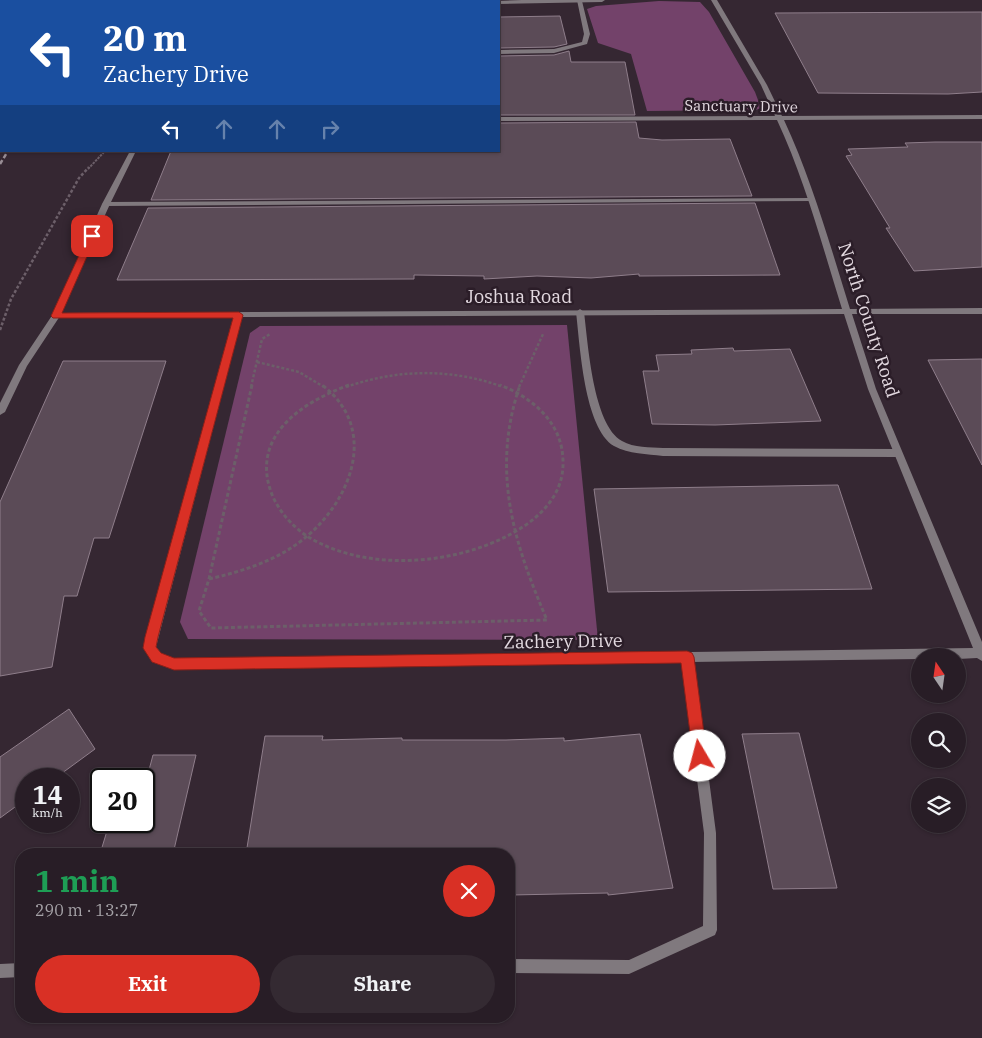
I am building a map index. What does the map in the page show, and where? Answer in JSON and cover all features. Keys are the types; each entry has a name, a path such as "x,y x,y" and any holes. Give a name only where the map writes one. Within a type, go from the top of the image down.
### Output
{"street":[{"path":"500,2 602,0"},
{"name":"North County Road","path":"714,0 755,69 780,118 812,200 872,389 982,654"},
{"path":"500,52 557,51 571,49 585,43 587,34 579,1"},
{"name":"Sanctuary Drive","path":"500,119 982,117"},
{"path":"0,412 22,365 56,316 106,204 132,152"},
{"path":"106,204 812,200"},
{"name":"Joshua Road","path":"56,316 982,311"},
{"path":"580,312 597,418 614,442 630,448 663,452 897,453"},
{"name":"Zachery Drive","path":"239,315 150,648 157,658 174,664 982,654"},
{"path":"515,966 629,967 710,930 710,833 687,657"},
{"path":"0,971 15,970"}],"path":[{"path":"0,330 11,299 79,178 104,152"},
{"path":"533,334 583,333"},
{"path":"271,334 262,339 209,579 199,611 211,628 547,620 530,583 514,533 506,482 505,451 509,418 515,393 528,359 543,334"},
{"path":"209,579 262,564 285,552 308,535 338,503 348,484 354,466 356,448 354,430 348,415 331,393 312,379 296,371 257,362"},
{"path":"406,373 454,373 478,378 515,393 535,404 554,426 562,445 565,462 563,480 545,510 514,533 484,547 423,559 387,558 352,554 323,544 289,524 282,516 272,498 265,464 268,449 277,434 300,409 331,393 373,378 406,373"}],"shaded area":[{"path":"659,1 700,2 709,12 755,92 761,108 756,110 647,111 631,54 598,43 587,9 596,6"},
{"path":"567,325 598,640 188,639 180,622 250,333 260,326"}],"building":[{"path":"982,12 982,92 948,94 818,93 775,13"},
{"path":"560,16 567,44 554,47 500,48 500,17"},
{"path":"569,51 571,62 625,62 635,115 500,115 500,56 554,55"},
{"path":"636,122 639,138 662,140 730,139 752,196 151,200 171,152 500,152 500,123"},
{"path":"982,142 982,267 914,271 886,228 890,228 846,156 852,155 848,149 908,147 905,143"},
{"path":"755,203 780,275 639,276 639,274 591,278 537,276 484,279 484,276 414,275 414,279 117,280 148,208"},
{"path":"733,348 734,351 790,349 821,421 715,425 652,424 643,371 659,371 656,355 692,354 691,350"},
{"path":"982,359 982,465 928,360"},
{"path":"63,361 166,361 109,538 94,538 77,596 64,596 52,667 0,676 0,502"},
{"path":"838,485 872,589 608,592 594,489"},
{"path":"69,709 95,749 69,768 15,768 15,807 0,818 0,757"},
{"path":"799,733 837,888 773,889 742,734"},
{"path":"640,734 673,888 608,895 608,893 515,895 515,848 247,848 265,736 323,736 322,740 402,738 402,740 506,740 564,738 564,741"},
{"path":"153,755 196,755 174,848 102,848 106,833 155,833 155,768 150,768"}],"railway":[{"path":"0,164 7,152"}],"route":[{"path":"92,236 56,316 239,315 152,637 150,648 157,658 174,664 687,657 700,756"}]}
